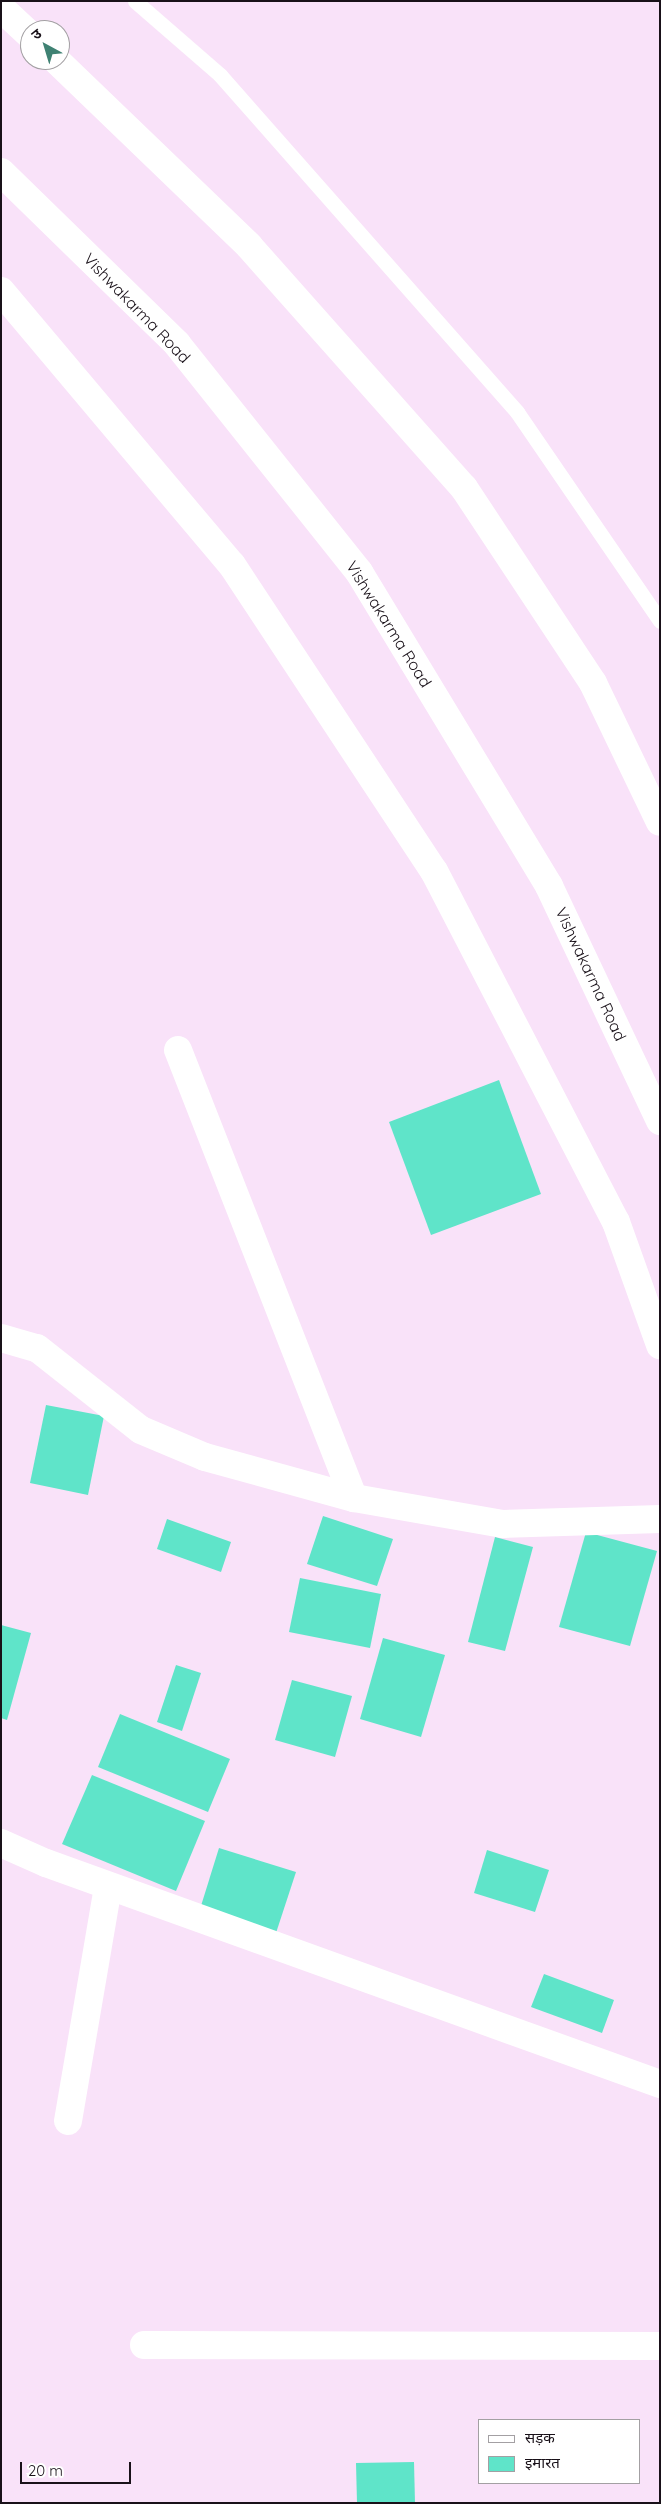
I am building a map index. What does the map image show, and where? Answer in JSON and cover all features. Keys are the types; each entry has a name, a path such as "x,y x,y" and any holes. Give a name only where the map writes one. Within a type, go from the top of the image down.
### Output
{"street":[{"path":"2,9 20,26"},
{"path":"66,70 249,246 464,488 593,683 660,822"},
{"name":"Vishwakarma Road","path":"1,172 177,344 359,572 549,886 660,1121"},
{"path":"1,291 232,565 434,871 616,1222 660,1345"},
{"path":"178,1050 354,1498"},
{"path":"1,1338 37,1348 142,1430 204,1457 354,1498 502,1524 660,1519"},
{"path":"1,1843 46,1863 108,1886 660,2084"},
{"path":"68,2121 108,1886"},
{"path":"144,2345 660,2346"}],"lane":[{"path":"135,1 220,75 517,412 660,621"}],"building":[{"path":"499,1080 541,1194 431,1235 389,1122"},
{"path":"46,1405 104,1416 88,1495 30,1483"},
{"path":"323,1516 393,1539 377,1586 307,1564"},
{"path":"167,1519 231,1542 221,1572 157,1549"},
{"path":"586,1532 657,1551 630,1646 559,1627"},
{"path":"495,1537 533,1547 505,1651 468,1642"},
{"path":"300,1578 381,1594 370,1648 289,1632"},
{"path":"1,1625 31,1633 7,1720 1,1718"},
{"path":"383,1638 445,1655 421,1737 360,1719"},
{"path":"176,1665 201,1673 182,1731 157,1722"},
{"path":"292,1680 352,1696 335,1757 275,1740"},
{"path":"120,1714 230,1759 208,1812 98,1767"},
{"path":"92,1775 205,1821 176,1891 62,1844"},
{"path":"219,1848 296,1872 276,1933 200,1909"},
{"path":"487,1850 549,1870 535,1912 474,1893"},
{"path":"544,1974 614,2000 602,2033 531,2007"},
{"path":"414,2462 415,2503 357,2503 356,2463"}]}
